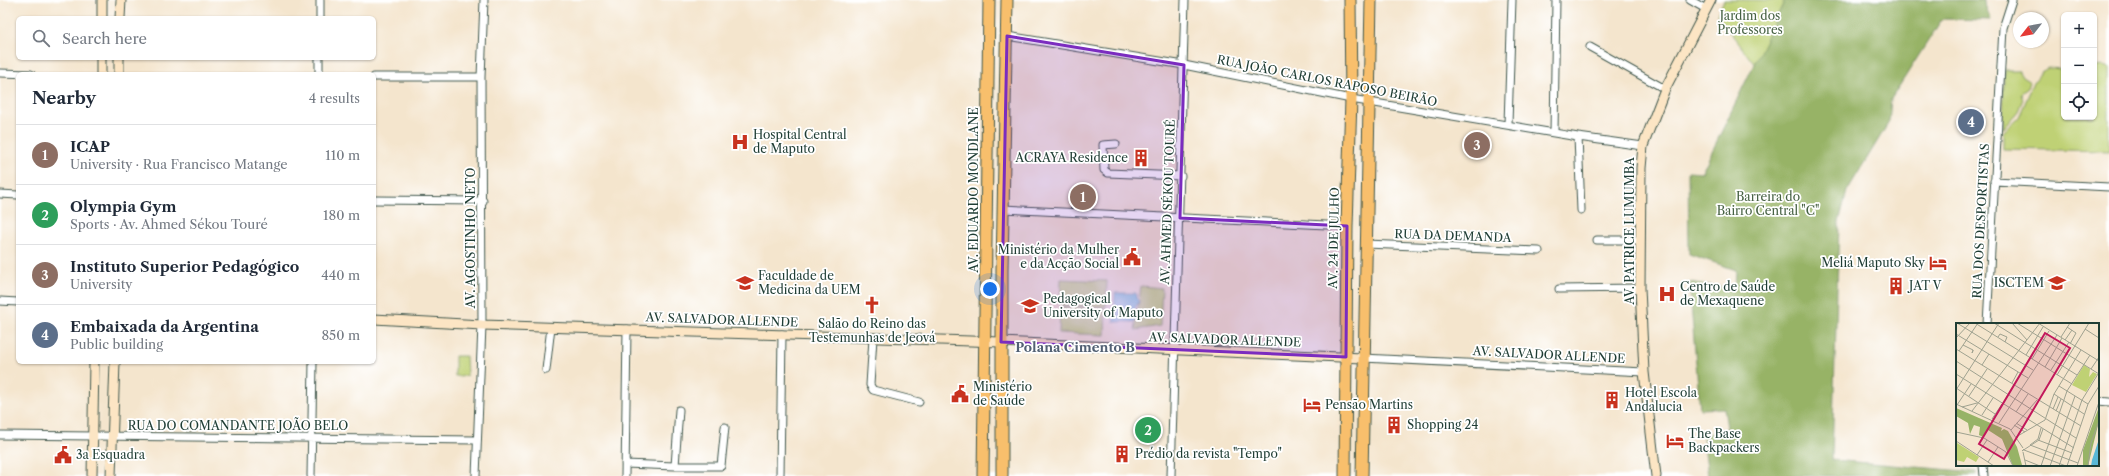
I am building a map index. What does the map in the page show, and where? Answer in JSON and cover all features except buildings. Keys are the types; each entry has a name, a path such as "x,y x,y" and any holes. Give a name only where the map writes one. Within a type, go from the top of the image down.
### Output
{"main road":[{"name":"AV. EDUARDO MONDLANE","path":"983,476 986,342 989,0"},
{"path":"1002,476 1001,342 1007,0"},
{"name":"AV. 24 DE JULHO","path":"1345,476 1347,226 1351,99 1350,0"},
{"path":"1362,476 1365,392 1363,358 1371,0"}],"street":[{"path":"102,0 102,16"},
{"path":"120,16 121,0"},
{"path":"320,0 320,16"},
{"name":"AV. AGOSTINHO NETO","path":"476,476 476,440 482,325 483,201 481,77 484,0"},
{"name":"AV. AHMED SÉKOU TOURÉ","path":"1171,476 1173,350 1180,218 1185,0"},
{"path":"1508,124 1512,0"},
{"path":"1554,133 1556,0"},
{"path":"1690,0 1706,9"},
{"name":"AV. PATRICE LUMUMBA","path":"1656,476 1644,372 1640,288 1643,146 1665,89 1711,0"},
{"name":"RUA DOS DESPORTISTAS","path":"1988,323 1994,181 2003,28 2012,0"},
{"name":"RUA JOÃO CARLOS RAPOSO BEIRÃO","path":"1007,36 1184,65 1351,99 1508,124 1578,137 1643,146"},
{"path":"1590,47 1665,89"},
{"path":"101,60 101,72"},
{"path":"119,60 119,72"},
{"path":"319,60 319,72"},
{"path":"0,73 16,74"},
{"path":"376,77 481,77"},
{"path":"1578,137 1581,210"},
{"path":"1116,144 1103,145 1104,170 1108,173 1181,176"},
{"path":"1994,181 2109,187"},
{"path":"0,194 16,195"},
{"path":"376,200 483,201"},
{"path":"1003,209 1347,226"},
{"path":"1597,240 1640,240"},
{"name":"RUA DA DEMANDA","path":"1366,244 1539,251"},
{"path":"1559,289 1640,288"},
{"path":"0,301 16,302"},
{"name":"AV. SALVADOR ALLENDE","path":"376,319 482,325 1001,342 1644,372"},
{"path":"546,370 551,327"},
{"path":"625,476 626,329"},
{"path":"780,476 782,334"},
{"path":"873,338 870,385 873,390 919,402"},
{"path":"92,476 94,364"},
{"path":"112,476 115,364"},
{"path":"311,476 313,364"},
{"path":"2099,401 2109,402"},
{"path":"675,466 679,410"},
{"path":"625,464 721,466 724,427"},
{"name":"RUA DO COMANDANTE JOÃO BELO","path":"0,435 92,437 312,437 476,440"},
{"path":"1983,466 1984,476"}],"highlighted area":[{"path":"1007,36 1184,65 1180,218 1347,226 1346,357 1001,342"}],"green space":[{"name":"Jardim dos Professores","path":"1724,0 1785,0 1755,65 1717,15"},
{"name":"Barreira do Bairro Central \"C\"","path":"1785,0 1983,0 1991,20 1942,19 1891,99 1889,122 1847,191 1839,222 1832,460 1976,472 1977,476 1708,476 1703,436 1727,428 1724,408 1700,409 1689,282 1735,289 1736,270 1689,254 1688,171 1702,172"},
{"path":"2103,66 2109,68 2109,151 2003,149 2003,132 2019,117 2034,82 2041,72 2048,68 2061,69 2061,120 2097,120 2097,67"},
{"path":"2004,70 2018,70 2022,77 2030,82 2028,88 2021,93 2023,99 2018,111 2003,129"},
{"path":"1061,279 1107,281 1106,307 1060,305"},
{"path":"1141,286 1162,288 1160,326 1135,330"},
{"path":"1060,307 1106,309 1105,335 1059,333"},
{"path":"455,356 466,356 467,376 455,376"}],"water":[{"path":"1115,293 1136,293 1136,297 1139,302 1135,308 1138,315 1135,322 1114,322"}],"place":[{"name":"Embaixada da Argentina","path":"1971,122"},
{"name":"Hospital Central de Maputo","path":"740,142"},
{"name":"Instituto Superior Pedagógico","path":"1477,145"},
{"name":"ACRAYA Residence","path":"1141,158"},
{"name":"ICAP","path":"1083,197"},
{"name":"Ministério da Mulher e da Acção Social","path":"1132,257"},
{"name":"Meliá Maputo Sky","path":"1938,263"},
{"name":"Faculdade de Medicina da UEM","path":"745,283"},
{"name":"ISCTEM","path":"2057,283"},
{"name":"JAT V","path":"1896,286"},
{"name":"Centro de Saúde de Mexaquene","path":"1667,294"},
{"name":"Salão do Reino das Testemunhas de Jeová","path":"872,305"},
{"name":"Pedagogical University of Maputo","path":"1030,306"},
{"name":"Ministério de Saúde","path":"960,394"},
{"name":"Hotel Escola Andalucia","path":"1612,400"},
{"name":"Pensão Martins","path":"1312,405"},
{"name":"Shopping 24","path":"1394,425"},
{"name":"Olympia Gym","path":"1148,430"},
{"name":"The Base Backpackers","path":"1675,441"},
{"name":"Prédio da revista \"Tempo\"","path":"1122,454"},
{"name":"3a Esquadra","path":"63,455"}],"district":[{"name":"Polana Cimento B","path":"1075,347"}]}
